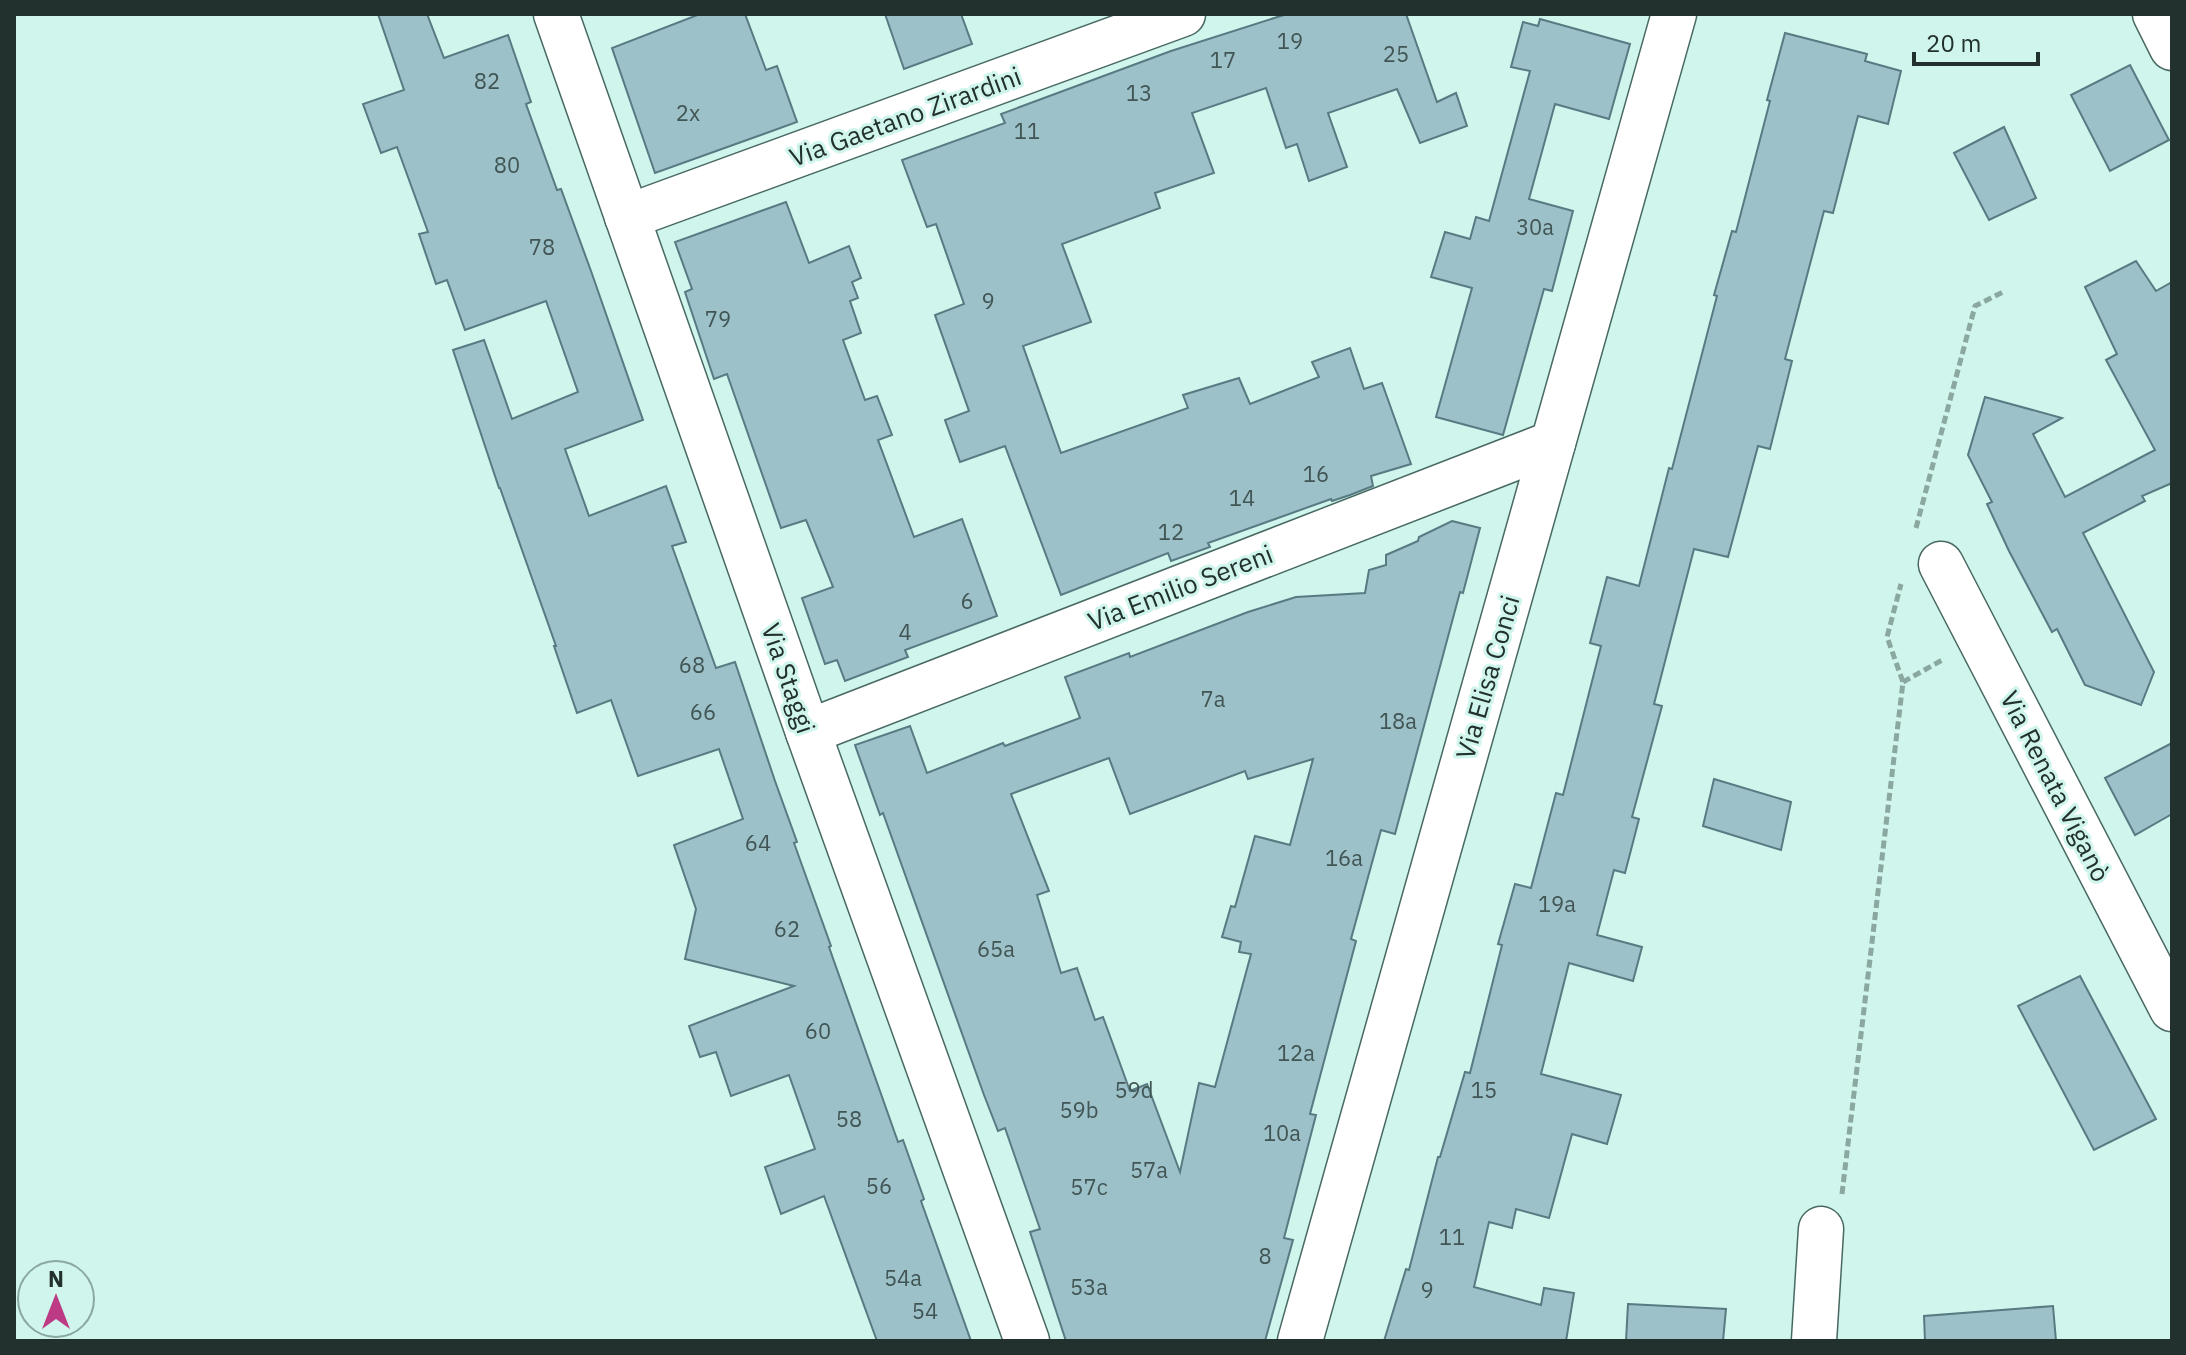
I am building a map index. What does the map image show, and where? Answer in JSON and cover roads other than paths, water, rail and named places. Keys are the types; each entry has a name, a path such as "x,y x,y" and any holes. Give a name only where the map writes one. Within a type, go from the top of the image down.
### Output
{"street":[{"name":"Via Staggi","path":"556,14 808,732 1027,1341"},
{"name":"Via Gaetano Zirardini","path":"627,217 1183,14"},
{"name":"Via Elisa Conci","path":"1300,1341 1674,14"},
{"path":"2155,14 2172,48"},
{"name":"Via Emilio Sereni","path":"808,732 1553,443"},
{"name":"Via Renata Viganò","path":"1920,558 2172,1009"},
{"path":"1814,1341 1821,1229"}]}
